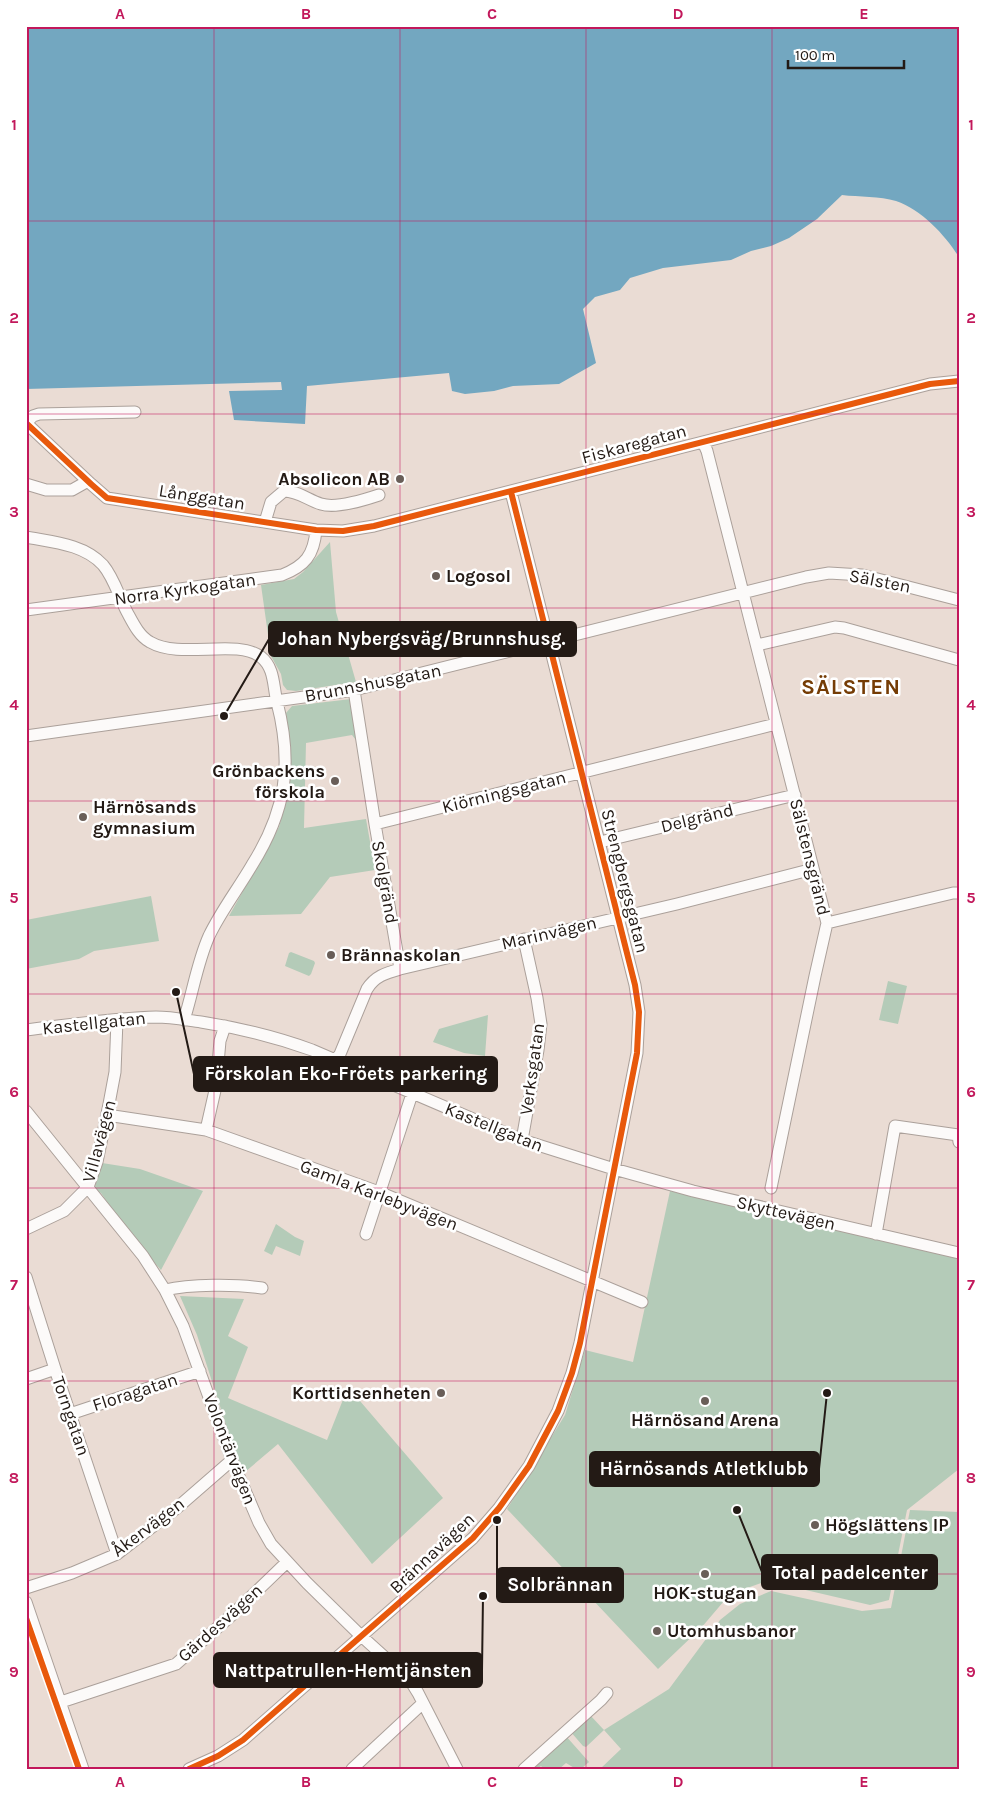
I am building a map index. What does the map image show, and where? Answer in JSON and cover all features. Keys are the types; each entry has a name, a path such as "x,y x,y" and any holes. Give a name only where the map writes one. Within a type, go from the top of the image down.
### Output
{"street":[{"name":"Fiskaregatan","path":"316,530 355,530 511,492 930,384 959,381"},
{"path":"26,423 33,416 39,414 135,412"},
{"name":"Långgatan","path":"26,423 108,498 316,530"},
{"name":"Sälstensgränd","path":"703,442 710,460 827,923 771,1188"},
{"path":"26,484 46,490 72,490 88,481"},
{"path":"265,522 271,502 284,491 298,493 328,506 336,506 379,495"},
{"name":"Strengbergsgatan","path":"511,492 548,642 583,772 635,985 639,1012 639,1034 634,1073 593,1282"},
{"name":"Norra Kyrkogatan","path":"26,610 282,575 295,570 307,559 315,545 316,530"},
{"path":"26,537 66,545 84,551 103,566 138,631 149,642 179,650 235,650 251,652 261,657 268,664 274,680 287,761 285,784 279,807 272,831 209,936 202,954 184,1020"},
{"name":"Sälsten","path":"743,594 806,577 830,573 848,573 885,580 959,600"},
{"name":"Brunnshusgatan","path":"26,736 354,690 743,594"},
{"path":"757,645 835,627 959,660"},
{"name":"Skolgränd","path":"354,690 400,969"},
{"name":"Kiörningsgatan","path":"376,824 776,724"},
{"name":"Delgränd","path":"600,842 795,795"},
{"name":"Marinvägen","path":"335,1061 340,1054 367,989 372,982 383,974 677,904 813,869"},
{"path":"827,923 953,892 959,893"},
{"name":"Verksgatan","path":"522,1140 541,1024 524,939"},
{"name":"Kastellgatan","path":"26,1030 157,1017 225,1026 282,1040 522,1140 614,1169"},
{"name":"Villavägen","path":"26,1229 64,1211 88,1187 107,1115 114,1072 117,1020"},
{"path":"206,1130 216,1086 220,1041 225,1026"},
{"path":"366,1234 412,1094"},
{"name":"Volontärvägen","path":"27,1115 143,1256 165,1290 200,1371 232,1460 259,1523 272,1544 287,1562 362,1637 410,1680 457,1769"},
{"name":"Gamla Karlebyvägen","path":"107,1115 206,1130 379,1192 642,1302"},
{"path":"876,1234 895,1126 959,1134 959,1142"},
{"name":"Skyttevägen","path":"614,1169 693,1191 959,1253"},
{"name":"Torngatan","path":"26,1277 117,1554"},
{"name":"Brännavägen","path":"188,1769 218,1756 243,1740 472,1538 503,1503 529,1466 558,1411 572,1373 593,1282"},
{"path":"165,1290 180,1287 250,1286 262,1288"},
{"path":"26,1379 55,1369"},
{"name":"Floragatan","path":"70,1414 200,1371"},
{"name":"Åkervägen","path":"26,1588 72,1574 117,1554 154,1526 232,1460"},
{"name":"Gärdesvägen","path":"61,1702 176,1664 233,1614 287,1562"},
{"path":"26,1602 83,1769"},
{"path":"524,1769 601,1700 606,1693"},
{"path":"360,1766 423,1702"}],"green space":[{"path":"330,542 336,612 356,682 296,691 287,690 271,656 261,585 294,579 303,572"},
{"path":"351,699 359,744 352,735 306,743 304,828 366,819 375,870 330,877 301,914 229,916 279,827 288,794 291,754 286,713 292,706"},
{"path":"151,896 159,941 94,951 79,959 26,969 26,920"},
{"path":"291,952 314,961 315,963 309,976 285,966"},
{"path":"888,981 907,986 898,1024 879,1020"},
{"path":"488,1015 485,1056 464,1053 433,1042 439,1029"},
{"path":"102,1163 140,1169 203,1191 161,1270 130,1236 101,1193 94,1190"},
{"path":"670,1191 959,1259 959,1469 907,1510 889,1600 870,1605 767,1581 730,1594 701,1628 658,1669 507,1509 565,1415 585,1350 633,1362"},
{"path":"276,1224 304,1241 300,1256 276,1246 272,1255 264,1251"},
{"path":"180,1296 244,1299 228,1336 248,1347 228,1398 327,1440 348,1387 443,1498 372,1564 278,1444 245,1472 239,1465 197,1335"},
{"path":"910,1510 959,1512 959,1769 600,1769 621,1749 604,1730 669,1689 720,1620 740,1604 771,1591 862,1611 891,1608"},
{"path":"589,1714 604,1730 586,1747 570,1731"},
{"path":"565,1735 589,1762 581,1769 576,1769 566,1763 559,1769 544,1769 541,1766 537,1769 534,1764"}],"water":[{"path":"26,26 959,26 959,257 932,224 906,205 883,198 842,195 817,219 789,238 771,246 751,251 731,260 663,268 630,278 620,290 595,297 583,309 596,363 559,384 513,386 494,391 465,394 452,391 449,373 307,386 305,424 234,420 229,391 282,390 281,382 26,389"}],"cycle path":[{"path":"26,423 107,498 316,530 343,531 374,526 930,384 959,381"},
{"path":"189,1769 218,1756 243,1740 473,1538 499,1508 529,1466 558,1411 572,1373 580,1343 637,1053 639,1012 635,985 511,492"},
{"path":"26,1618 79,1769"}],"place":[{"name":"Absolicon AB","path":"400,479"},
{"name":"Logosol","path":"436,576"},
{"name":"Johan Nybergsväg/Brunnshusg.","path":"224,716"},
{"name":"Grönbackens förskola","path":"335,781"},
{"name":"Härnösands gymnasium","path":"83,817"},
{"name":"Brännaskolan","path":"331,955"},
{"name":"Förskolan Eko-Fröets parkering","path":"176,992"},
{"name":"Korttidsenheten","path":"441,1393"},
{"name":"Härnösands Atletklubb","path":"827,1393"},
{"name":"Härnösand Arena","path":"705,1401"},
{"name":"Total padelcenter","path":"737,1510"},
{"name":"Solbrännan","path":"497,1520"},
{"name":"Högslättens IP","path":"815,1525"},
{"name":"HOK-stugan","path":"705,1574"},
{"name":"Nattpatrullen-Hemtjänsten","path":"483,1596"},
{"name":"Utomhusbanor","path":"657,1631"}],"district":[{"name":"SÄLSTEN","path":"851,686"}]}
